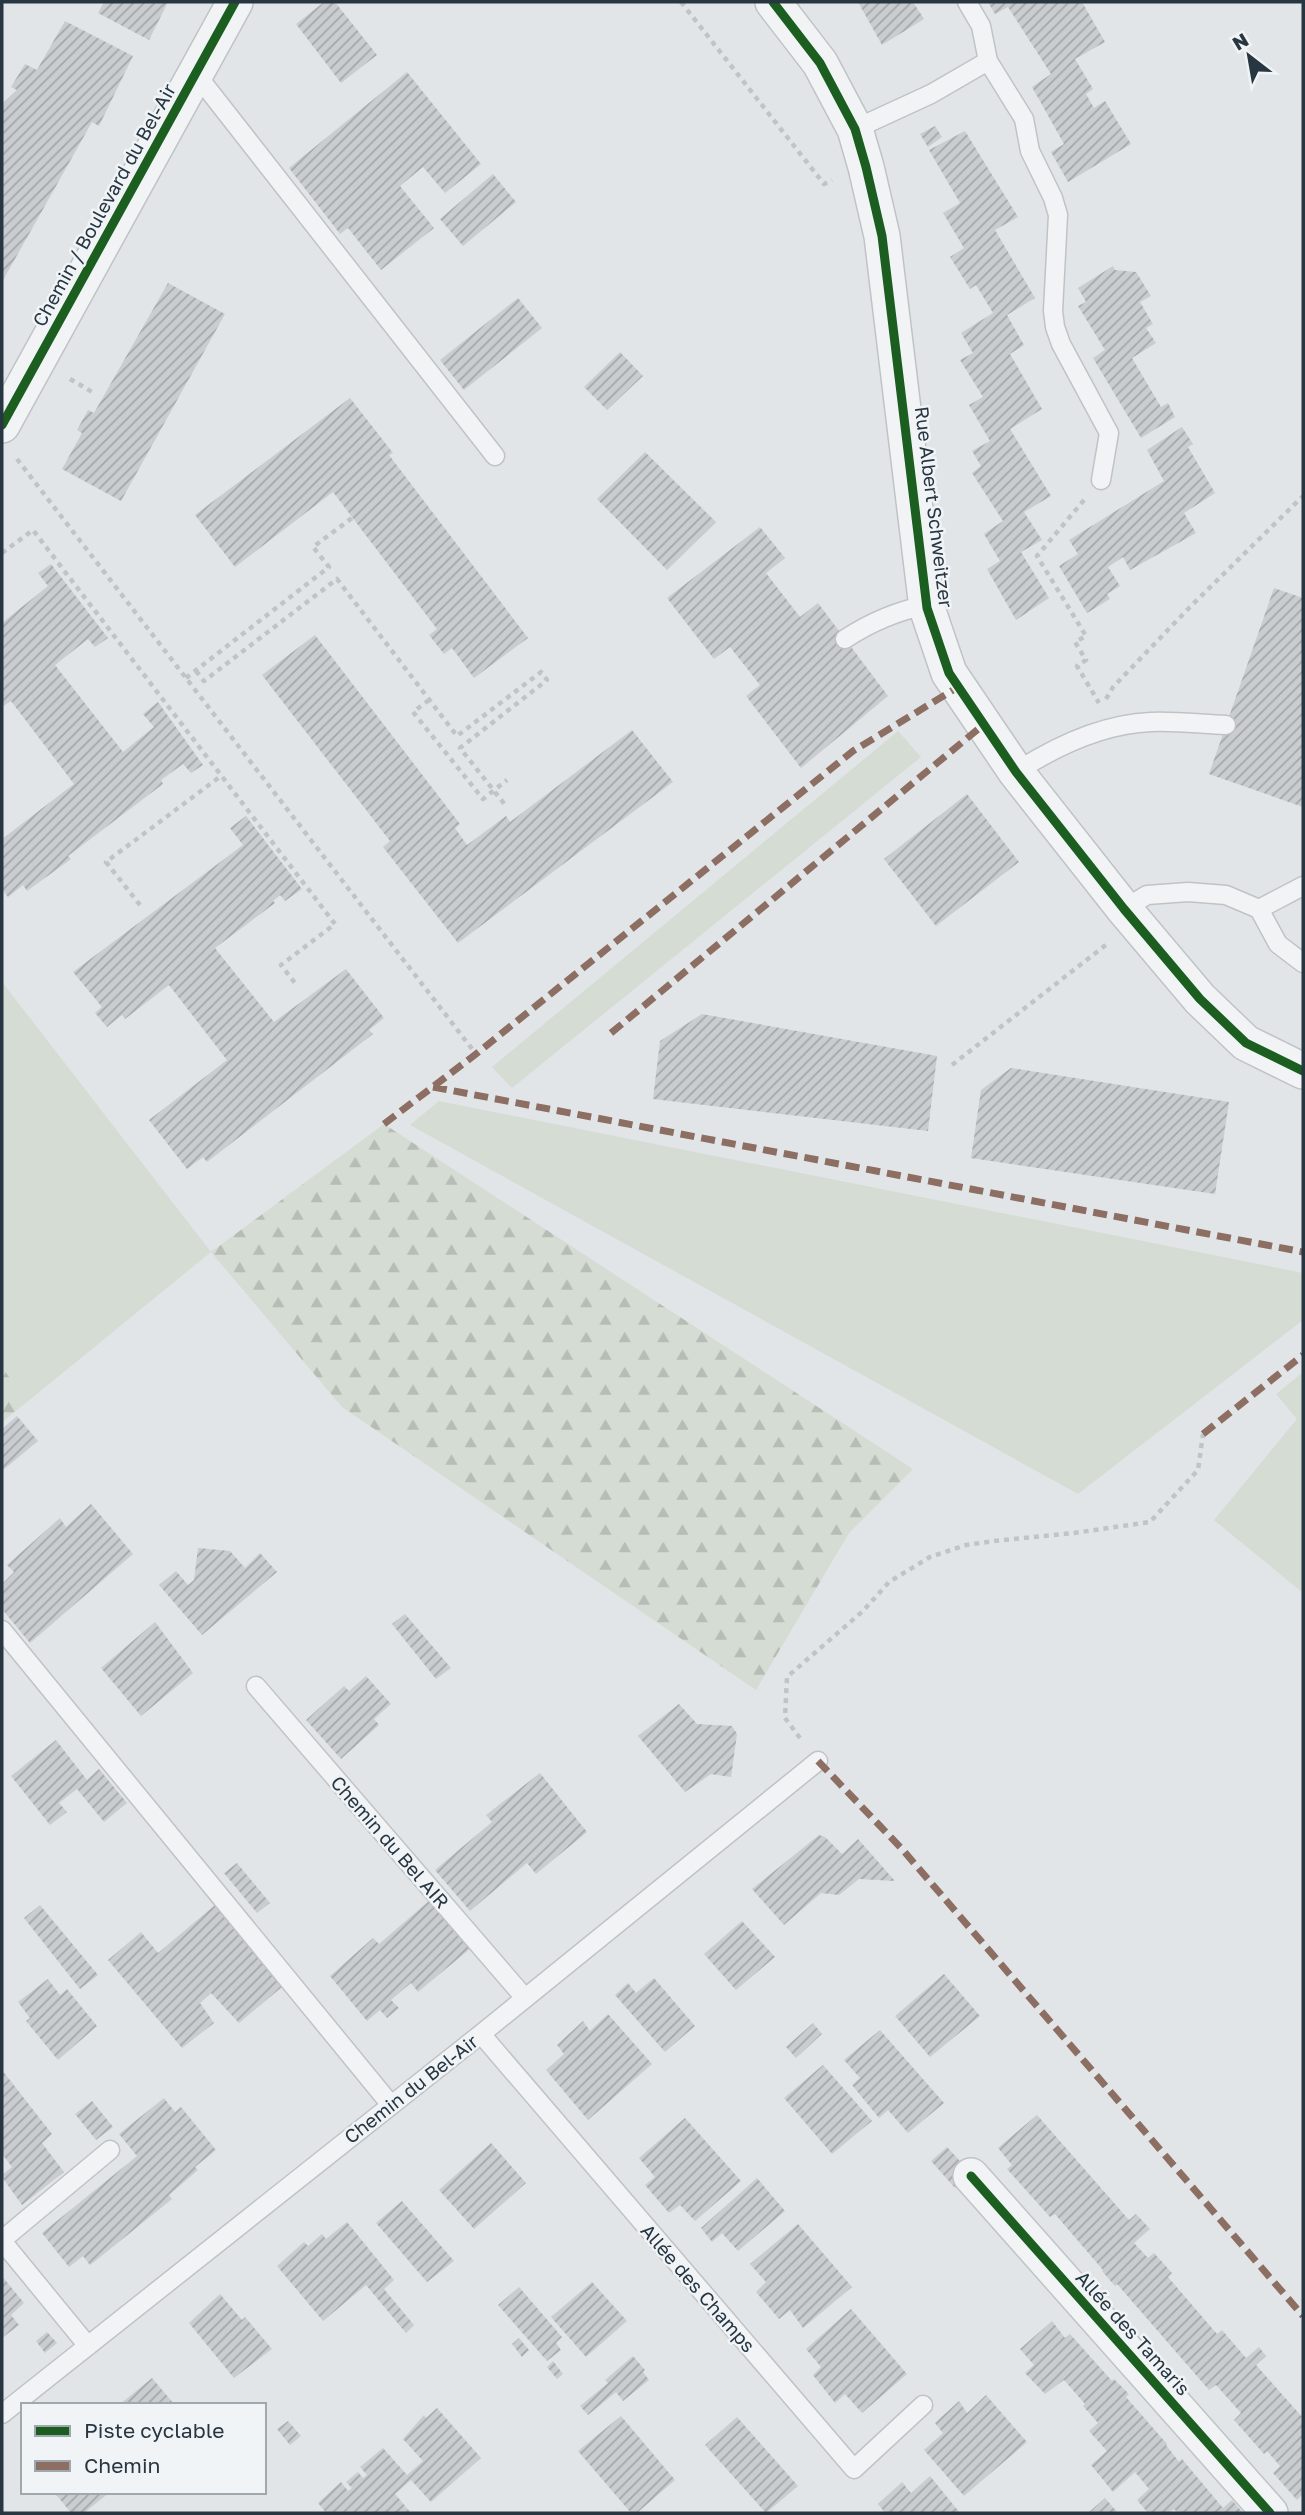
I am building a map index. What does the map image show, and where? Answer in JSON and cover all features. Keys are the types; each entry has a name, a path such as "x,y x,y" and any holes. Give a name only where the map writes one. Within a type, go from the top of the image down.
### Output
{"street":[{"name":"Chemin / Boulevard du Bel-Air","path":"7,439 235,2"},
{"name":"Rue Albert Schweitzer","path":"773,2 820,63 855,129 866,167 882,236 927,605 949,673 1016,772 1129,915 1200,999 1246,1043 1303,1071"},
{"name":"Allée des Tamaris","path":"971,2176 1270,2513"}],"lane":[{"path":"967,2 981,26 988,61 1024,119 1030,151 1053,198 1058,215 1053,312 1055,327 1061,344 1109,433 1101,480"},
{"path":"855,129 931,94 988,61"},
{"path":"196,74 495,456"},
{"path":"845,639 873,621 905,609 927,605"},
{"path":"1016,772 1062,744 1096,732 1149,722 1226,726"},
{"path":"1259,909 1303,886"},
{"path":"1129,915 1147,895 1188,892 1226,895 1259,909 1278,944 1303,963"},
{"path":"2,1630 391,2105"},
{"name":"Chemin du Bel AIR","path":"256,1686 525,1998"},
{"name":"Chemin du Bel-Air","path":"2,2414 481,2034 818,1761"},
{"name":"Allée des Champs","path":"481,2034 854,2469 923,2405"},
{"path":"88,2346 2,2240 110,2150"}],"path":[{"path":"681,2 824,184 866,167"},
{"path":"7,439 186,678 475,1054"},
{"path":"1101,480 1037,556 1086,636 1075,642 1086,660 1077,666 1101,706 1113,688 1189,608 1303,496"},
{"path":"186,678 329,567 313,547 352,518"},
{"path":"2,553 33,530 335,924 281,965 295,983"},
{"path":"196,671 204,681 338,579 457,736 541,672 547,680 460,748 506,806"},
{"path":"429,700 413,712 483,799 508,780"},
{"path":"140,905 106,862 221,776"},
{"path":"952,1065 1129,915"},
{"path":"818,1761 785,1718 787,1677 863,1611 889,1582 930,1557 966,1545 1150,1522 1198,1471 1203,1434"}],"green space":[{"path":"898,731 921,757 512,1088 492,1067"},
{"path":"2,982 211,1252 27,1402 2,1367"},
{"path":"439,1101 1303,1273 1303,1320 1078,1494 410,1125"},
{"path":"384,1124 913,1469 849,1533 756,1690 342,1407 211,1252"},
{"path":"2,1367 27,1402 2,1422"},
{"path":"1303,1372 1303,1593 1214,1520 1297,1419 1276,1394"}],"building":[{"path":"104,2 168,2 149,40 98,13"},
{"path":"324,2 335,2 377,55 341,83 296,24"},
{"path":"858,2 913,2 924,19 882,45"},
{"path":"988,2 1082,2 1105,42 1075,59 1093,89 1086,94 1094,108 1105,101 1131,144 1068,182 1051,152 1064,144 1032,87 1051,74 1008,7 995,14"},
{"path":"65,21 133,56 99,126 92,122 2,282 2,104 17,90 11,87 25,64 37,70"},
{"path":"407,72 481,164 445,193 423,167 400,186 434,228 381,270 348,228 340,234 289,168"},
{"path":"935,126 942,137 928,147 920,134"},
{"path":"965,131 1018,217 995,230 1035,298 1007,315 1024,345 1010,354 1042,409 1010,429 1051,496 1024,512 1042,540 1021,552 1049,598 1016,620 987,569 1000,561 984,534 1003,521 972,473 981,466 972,451 990,441 969,405 983,397 960,360 973,353 961,333 993,313 976,285 970,289 950,257 964,248 943,213 960,203 929,150"},
{"path":"493,174 516,202 463,246 440,219"},
{"path":"1113,266 1115,270 1136,272 1151,296 1140,302 1153,324 1146,328 1156,343 1132,358 1161,407 1168,403 1175,417 1141,438 1093,358 1105,350 1078,306 1086,302 1078,288"},
{"path":"168,283 225,314 121,501 62,469 82,433 77,430 88,410 94,413"},
{"path":"518,298 542,328 464,390 440,360"},
{"path":"620,352 643,376 607,410 584,387"},
{"path":"350,398 393,453 389,455 528,638 474,678 452,648 444,654 429,635 437,629 333,492 235,567 195,515"},
{"path":"1182,427 1193,444 1188,447 1215,493 1184,513 1196,533 1130,570 1123,557 1108,567 1120,586 1107,594 1110,599 1087,613 1059,566 1078,554 1069,540 1164,481 1147,450"},
{"path":"645,452 716,522 667,570 597,499"},
{"path":"760,527 785,558 766,573 800,617 818,603 888,696 801,768 746,696 760,685 730,647 714,659 667,598"},
{"path":"51,564 108,638 95,647 88,639 55,665 123,752 154,727 143,714 158,702 203,765 191,773 183,764 161,780 163,784 68,856 71,859 27,891 23,885 8,897 2,889 2,839 74,784 11,701 2,707 2,623 48,586 38,573"},
{"path":"1274,588 1303,598 1303,807 1209,774"},
{"path":"315,635 460,824 455,828 467,845 506,816 510,822 632,730 673,782 458,943 383,847 390,841 262,675"},
{"path":"967,794 1019,862 936,926 884,859"},
{"path":"246,816 302,889 285,901 280,895 273,901 275,903 215,948 274,1022 346,969 384,1018 369,1030 373,1034 207,1162 203,1157 187,1169 149,1120 227,1060 169,985 125,1019 122,1015 107,1027 95,1013 102,1007 73,972 243,845 230,828"},
{"path":"702,1014 937,1056 928,1131 653,1099 660,1041"},
{"path":"1011,1068 1229,1102 1215,1194 971,1158 981,1090"},
{"path":"17,1416 38,1441 2,1471 2,1429"},
{"path":"91,1504 133,1554 30,1643 2,1609 2,1584 14,1572 7,1565 60,1518 66,1527"},
{"path":"198,1548 230,1551 245,1568 260,1553 277,1572 202,1635 159,1585 176,1571 188,1585 194,1580"},
{"path":"405,1614 451,1668 436,1679 392,1624"},
{"path":"155,1622 193,1673 141,1716 101,1668"},
{"path":"366,1676 391,1704 374,1719 379,1725 341,1759 306,1720 344,1686 349,1691"},
{"path":"679,1704 697,1724 732,1726 737,1734 731,1777 711,1774 685,1792 638,1736"},
{"path":"56,1740 87,1780 99,1769 127,1803 104,1822 77,1789 59,1803 67,1812 50,1825 11,1776"},
{"path":"540,1773 587,1832 536,1874 527,1863 470,1911 435,1870 492,1822 486,1815"},
{"path":"819,1835 825,1837 842,1854 858,1839 895,1881 859,1879 839,1895 821,1893 784,1925 752,1889"},
{"path":"237,1863 270,1903 257,1913 224,1873"},
{"path":"430,1900 471,1948 418,1992 411,1983 391,2000 399,2008 387,2018 380,2010 367,2021 330,1976 373,1938 379,1944"},
{"path":"40,1905 98,1975 80,1989 24,1918"},
{"path":"215,1905 282,1987 239,2023 211,1993 200,2003 214,2023 182,2048 108,1960 141,1932 158,1953"},
{"path":"742,1921 775,1957 736,1990 704,1954"},
{"path":"944,1974 980,2016 930,2057 895,2016"},
{"path":"654,1978 695,2026 665,2052 615,1995 628,1983 636,1993"},
{"path":"48,1979 60,1995 67,1989 97,2026 58,2060 26,2021 30,2018 18,2002"},
{"path":"608,2014 652,2064 588,2120 546,2070 564,2054 557,2045 583,2021 590,2031"},
{"path":"813,2023 822,2034 796,2058 786,2047"},
{"path":"880,2030 944,2103 908,2133 888,2110 879,2118 852,2085 860,2078 844,2060"},
{"path":"823,2065 872,2121 832,2154 784,2098"},
{"path":"2,2070 52,2134 42,2143 64,2172 22,2205 2,2177 12,2167 2,2154"},
{"path":"164,2098 175,2112 181,2107 216,2150 195,2167 198,2170 169,2195 172,2199 94,2262 90,2265 83,2256 69,2267 42,2233 137,2156 119,2134"},
{"path":"92,2101 113,2127 96,2140 75,2114"},
{"path":"1037,2115 1129,2220 1136,2214 1150,2229 1134,2243 1148,2258 1154,2253 1172,2273 1168,2277 1217,2334 1222,2330 1246,2358 1259,2347 1266,2356 1256,2365 1303,2418 1303,2494 1297,2500 1273,2473 1280,2466 1267,2451 1264,2454 1234,2420 1241,2413 1216,2385 1209,2390 1117,2284 1115,2286 1055,2214 1050,2217 1007,2169 1012,2165 998,2148"},
{"path":"685,2118 741,2181 695,2221 680,2205 669,2213 645,2185 655,2177 639,2158"},
{"path":"491,2143 526,2183 474,2229 439,2190"},
{"path":"947,2147 971,2173 955,2188 931,2161"},
{"path":"757,2178 785,2211 738,2251 722,2233 712,2242 701,2228"},
{"path":"402,2201 454,2261 427,2282 376,2223"},
{"path":"347,2222 394,2280 384,2289 414,2325 406,2333 366,2285 323,2321 277,2266 304,2242 308,2246 322,2234 326,2239"},
{"path":"798,2224 852,2287 803,2328 790,2310 779,2319 756,2292 766,2282 750,2264"},
{"path":"2,2276 24,2303 11,2315 19,2325 2,2338"},
{"path":"592,2282 627,2321 586,2357 551,2317"},
{"path":"519,2287 562,2337 556,2343 561,2350 547,2361 498,2305"},
{"path":"220,2294 242,2320 245,2317 272,2349 234,2378 189,2323"},
{"path":"851,2309 907,2374 862,2413 845,2394 835,2403 813,2375 821,2367 806,2349"},
{"path":"1052,2321 1065,2338 1070,2334 1112,2381 1114,2379 1129,2394 1126,2397 1179,2462 1182,2459 1223,2508 1232,2500 1243,2513 1178,2513 1174,2509 1168,2513 1148,2513 1137,2500 1149,2489 1135,2472 1113,2492 1091,2465 1107,2451 1089,2431 1098,2423 1083,2406 1085,2404 1064,2380 1045,2394 1025,2373 1034,2365 1020,2349"},
{"path":"47,2332 57,2343 45,2353 36,2341"},
{"path":"519,2338 529,2350 522,2357 512,2344"},
{"path":"633,2356 645,2370 643,2372 649,2380 623,2401 616,2392 588,2415 580,2406 608,2383 605,2380"},
{"path":"553,2361 563,2374 557,2379 547,2367"},
{"path":"152,2378 173,2403 121,2403"},
{"path":"986,2395 1027,2442 964,2496 924,2450 943,2433 935,2423 959,2401 967,2413"},
{"path":"437,2408 481,2458 431,2502 411,2480 395,2494 411,2513 326,2513 318,2503 341,2482 348,2491 352,2488 346,2482 358,2472 363,2478 367,2475 360,2467 383,2448 407,2475 423,2461 403,2439 424,2415 426,2418"},
{"path":"621,2416 675,2480 637,2513 631,2513 578,2451"},
{"path":"737,2417 798,2486 766,2513 705,2445"},
{"path":"288,2421 301,2436 290,2445 277,2429"},
{"path":"930,2476 960,2513 885,2513 878,2504 902,2482 911,2493"},
{"path":"56,2494 108,2494 84,2513 71,2513"},
{"path":"1105,2498 1118,2513 1088,2513"}],"marked path":[{"path":"384,1124 476,1054 853,751 958,687"},
{"path":"611,1033 983,725"},
{"path":"433,1087 1303,1252"},
{"path":"1203,1434 1303,1355"},
{"path":"818,1761 902,1849 1303,2316"}],"cycle path":[{"path":"2,425 235,2"},
{"path":"773,2 820,63 855,129 866,167 882,236 927,608 949,673 1016,772 1124,909 1200,999 1246,1043 1303,1071"},
{"path":"971,2176 1270,2513"}]}
